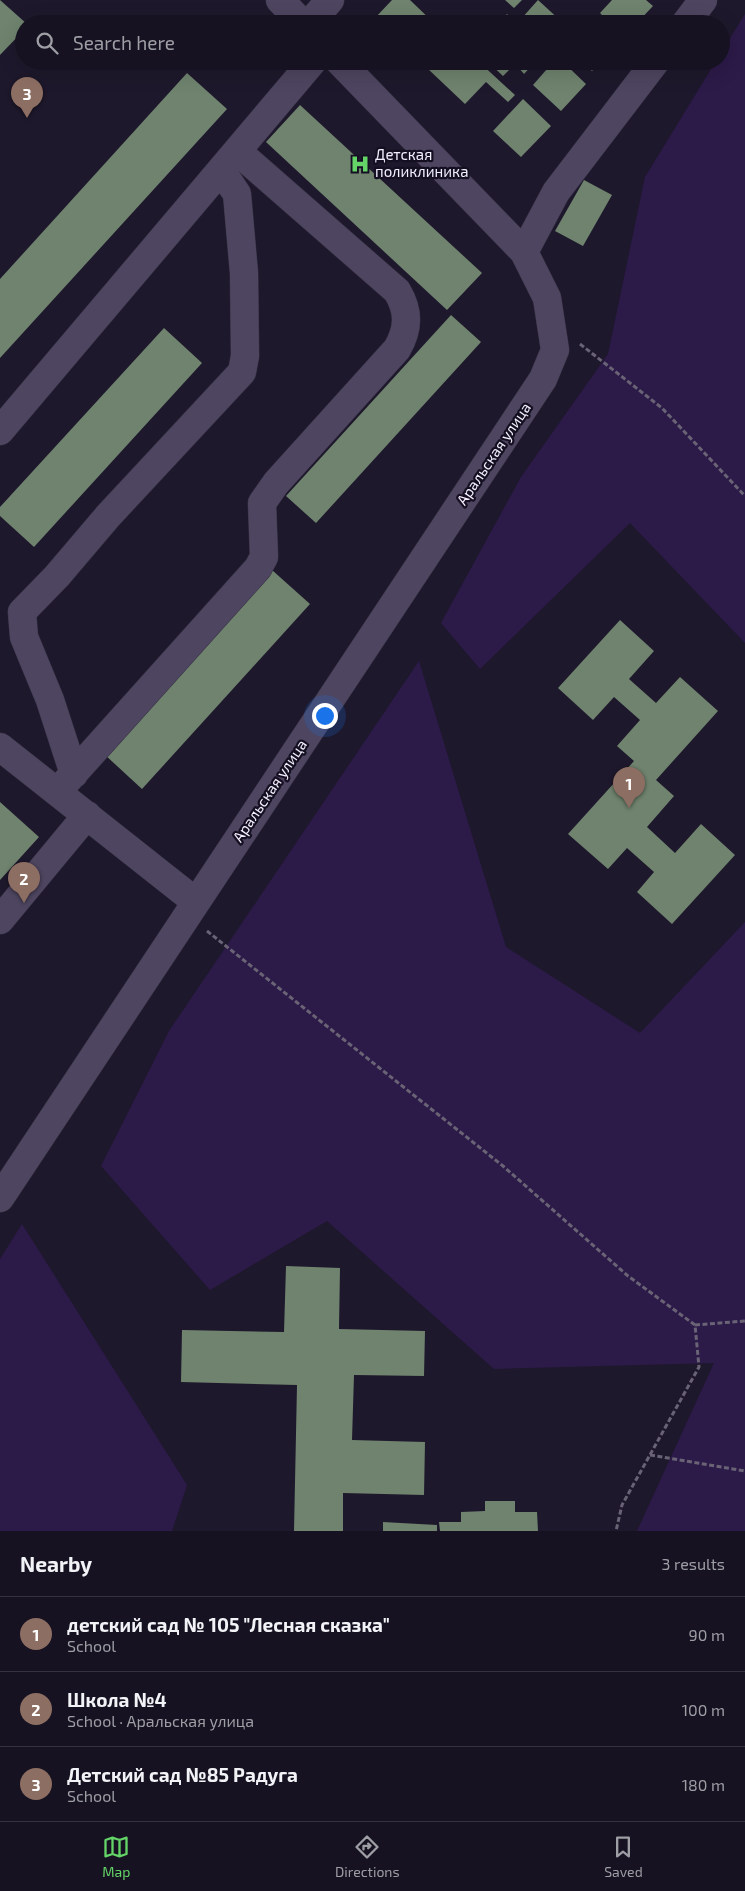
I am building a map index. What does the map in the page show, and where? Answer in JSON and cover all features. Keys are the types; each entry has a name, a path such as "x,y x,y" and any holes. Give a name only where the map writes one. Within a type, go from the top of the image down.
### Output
{"street":[{"path":"280,0 294,15"},
{"path":"317,15 330,0"},
{"path":"692,15 703,0"},
{"path":"0,431 306,70"},
{"name":"Аральская улица","path":"0,1198 544,379 556,350 549,310 524,252 348,70"},
{"path":"524,252 556,192 649,70"},
{"path":"192,909 87,816 65,783 50,700 24,637 22,612 242,372 245,356 244,273 237,194 229,160"},
{"path":"65,783 258,568 264,557 262,503 276,483 397,349 406,326 406,312 396,290 229,160"},
{"path":"0,747 65,783"},
{"path":"0,920 87,816"}],"path":[{"path":"549,310 662,408 745,496"},
{"path":"192,909 503,1166 628,1276 695,1325 745,1321"},
{"path":"616,1531 622,1505 699,1367 695,1325"},
{"path":"650,1456 745,1471"}],"shaded area":[{"path":"745,14 745,643 630,523 480,669 441,623 521,477 608,354 645,177 710,70 730,70 730,38"},
{"path":"419,661 506,947 640,1033 745,922 745,1531 637,1531 714,1363 494,1369 327,1221 210,1290 101,1166 169,1031"},
{"path":"22,1224 187,1485 172,1531 0,1531 0,1259"}],"building":[{"path":"0,0 17,15 15,15 15,39 0,55"},
{"path":"392,0 410,0 426,15 378,15"},
{"path":"505,0 522,0 514,8"},
{"path":"538,0 554,15 525,15"},
{"path":"612,0 646,0 653,6 644,15 602,15 600,13"},
{"path":"429,70 488,70 515,95 508,102 486,82 465,104"},
{"path":"497,70 509,70 503,76"},
{"path":"546,70 571,70 586,84 561,111 533,85"},
{"path":"187,73 227,109 0,358 0,279"},
{"path":"523,99 551,126 521,157 493,131"},
{"path":"300,105 482,273 447,310 266,142"},
{"path":"584,180 612,195 583,246 555,231"},
{"path":"451,315 481,342 316,523 286,496"},
{"path":"164,328 202,363 34,547 0,516 0,507"},
{"path":"272,570 310,604 142,789 104,754"},
{"path":"620,620 654,651 629,679 656,703 680,677 718,711 656,780 674,796 647,827 675,853 701,824 735,855 672,924 637,892 654,872 627,848 608,869 568,834 634,761 617,746 640,720 614,697 593,720 558,688"},
{"path":"0,802 39,837 0,880"},
{"path":"286,1266 340,1268 339,1329 425,1331 424,1376 354,1375 352,1440 425,1442 424,1495 343,1493 343,1531 294,1531 297,1385 181,1382 182,1330 284,1332"},
{"path":"485,1501 515,1501 515,1512 537,1512 538,1531 440,1531 439,1522 461,1522 461,1512 485,1511"},
{"path":"383,1522 437,1525 437,1531 383,1531"}],"place":[{"name":"Детский сад №85 Радуга","path":"27,118"},
{"name":"Детская поликлиника","path":"360,164"},
{"name":"детский сад № 105 \"Лесная сказка\"","path":"629,808"},
{"name":"Школа №4","path":"24,903"}]}
